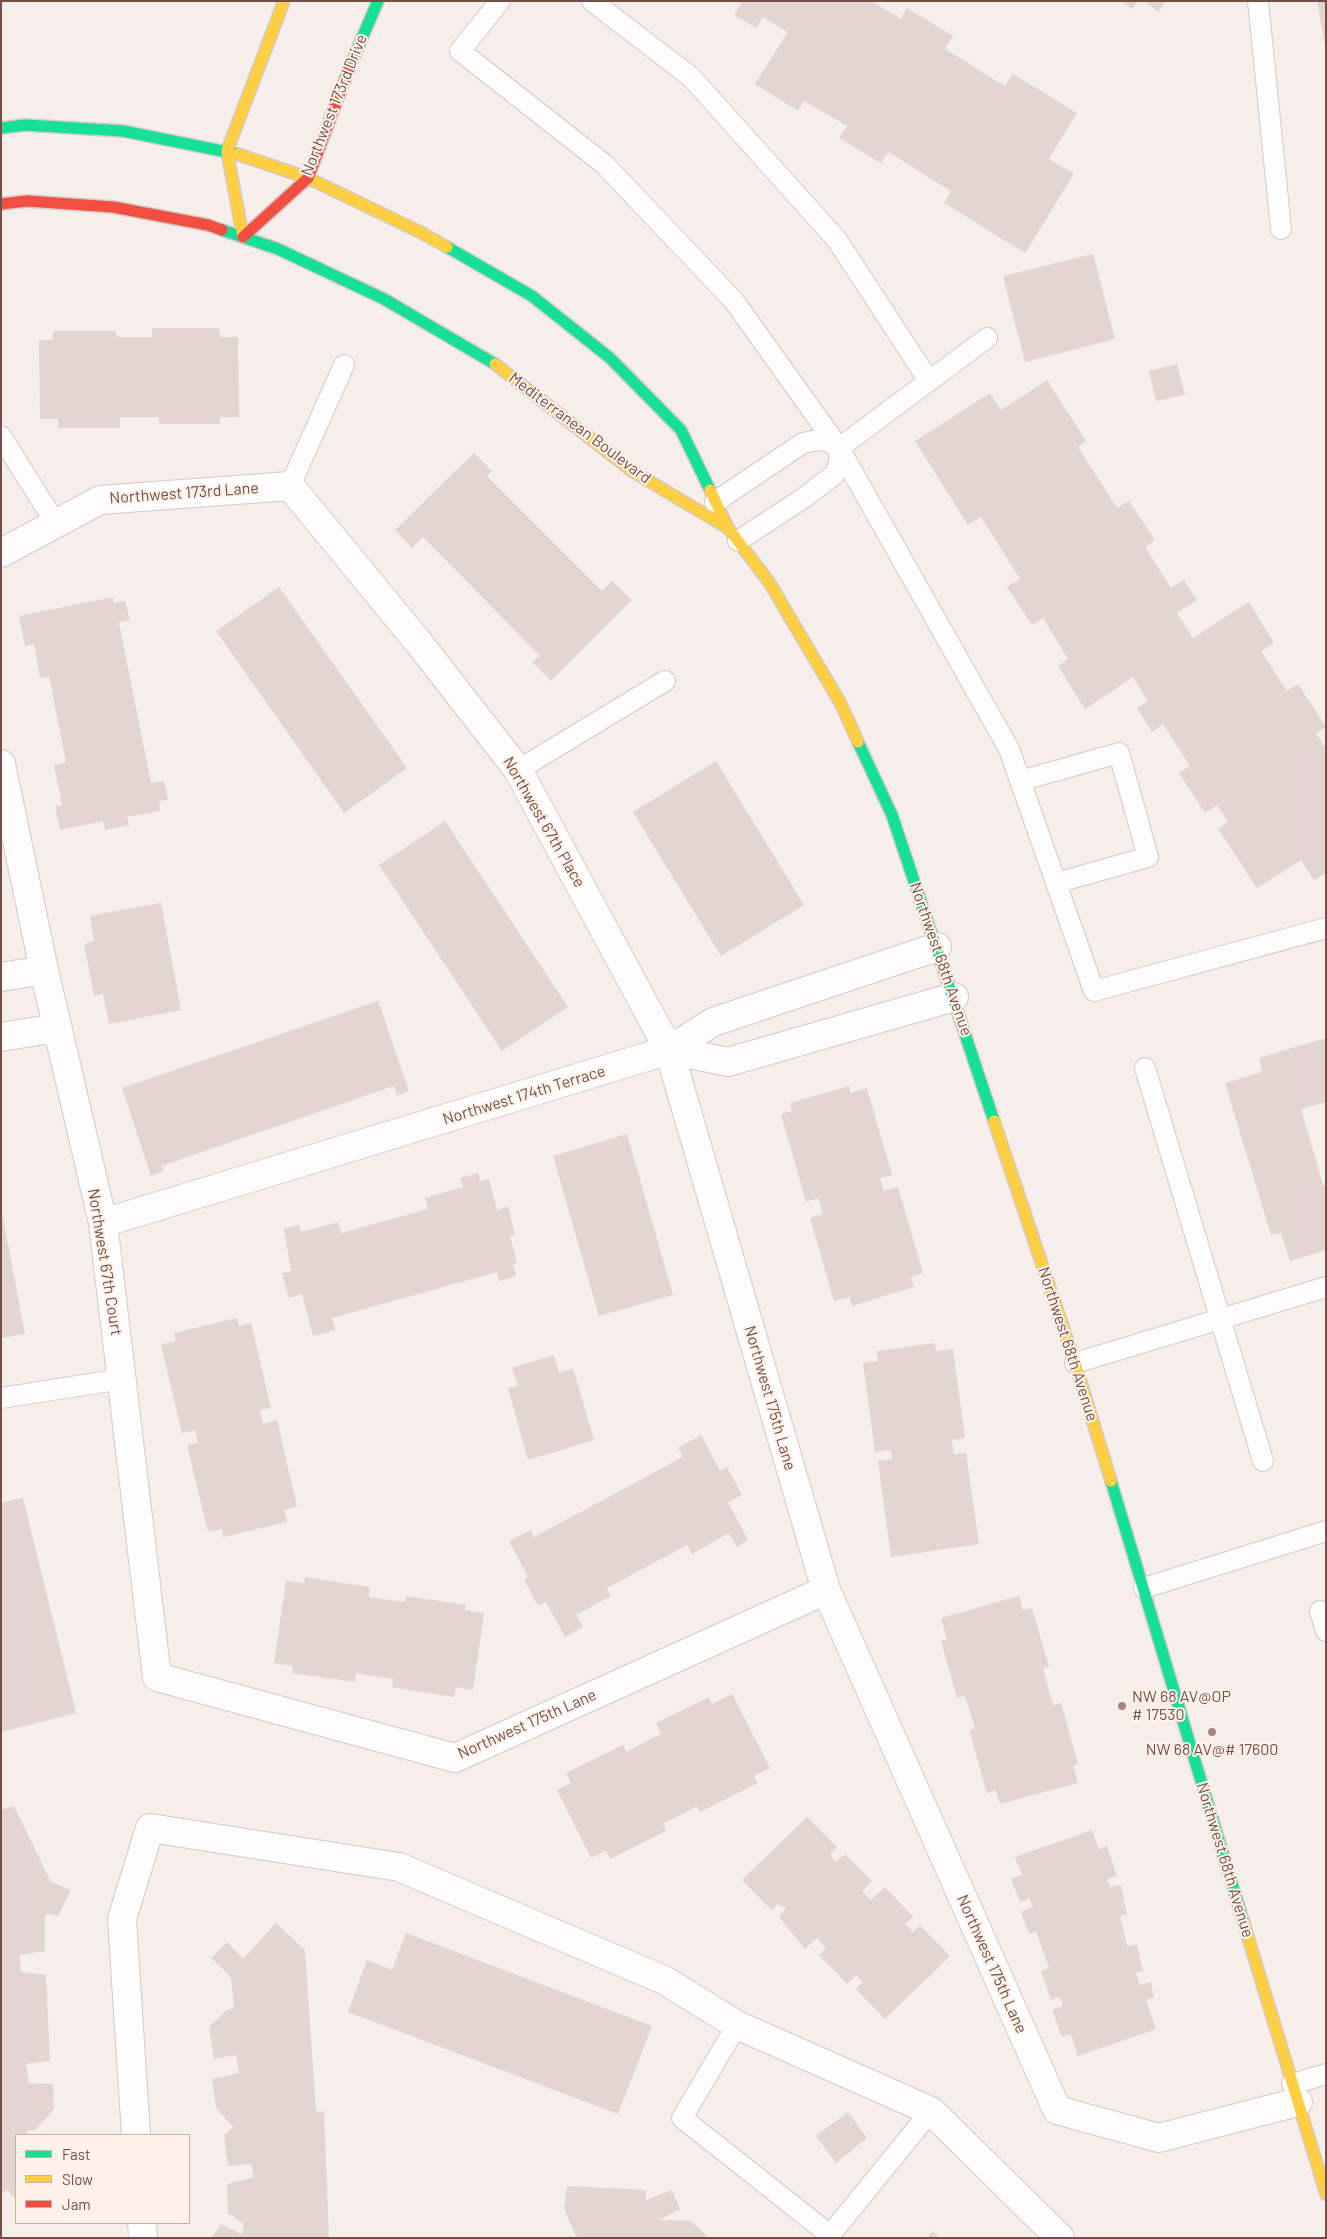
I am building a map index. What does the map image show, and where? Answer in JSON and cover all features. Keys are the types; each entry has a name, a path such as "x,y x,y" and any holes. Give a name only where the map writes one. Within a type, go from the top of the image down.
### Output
{"street":[{"path":"243,237 227,151 284,1"},
{"name":"Northwest 173rd Drive","path":"243,237 308,178 357,46 378,1"},
{"path":"1,128 26,124 123,131 227,151 308,178 420,232 532,296 610,358 681,430 733,535"},
{"name":"Mediterranean Boulevard","path":"1,204 27,201 113,206 208,225 278,249 384,299 489,359 632,471 733,535"},
{"name":"Northwest 173rd Lane","path":"1,554 100,500 290,486"},
{"name":"Northwest 67th Place","path":"290,486 419,643 518,770 669,1050 714,1206"},
{"name":"Northwest 68th Avenue","path":"733,535 769,582 841,704 892,816 1075,1363 1326,2194"},
{"name":"Northwest 67th Court","path":"1,764 44,970 103,1223 157,1677"},
{"name":"Northwest 174th Terrace","path":"103,1223 669,1050 713,1022 937,947"},
{"path":"1,977 44,970"},
{"path":"669,1050 728,1062 954,997"},
{"path":"1,1037 57,1028"},
{"name":"Northwest 175th Lane","path":"714,1206 826,1590 1057,2110 1158,2138 1295,2093"},
{"name":"Northwest 175th Lane","path":"157,1677 455,1758 826,1590"},
{"path":"136,2134 122,1919 150,1828 399,1867 664,1980 736,2025 931,2111 1060,2238"},
{"path":"142,2224 142,2238"}],"lane":[{"path":"500,1 460,51 604,164 734,301 839,448 1009,748 1094,991 1326,928"},
{"path":"592,1 691,77 837,240 929,381"},
{"path":"1258,1 1281,229"},
{"path":"839,448 987,338"},
{"path":"290,486 344,364"},
{"path":"1,436 56,524"},
{"path":"716,502 803,443 818,440 828,441 839,448"},
{"path":"733,535 805,497 835,474 839,463 839,448"},
{"path":"518,770 665,680"},
{"path":"1020,781 1119,753 1148,858 1056,883"},
{"path":"1145,1068 1263,1460"},
{"path":"1075,1363 1326,1287"},
{"path":"1,1398 122,1379"},
{"path":"1144,1588 1326,1531"},
{"path":"1320,1611 1326,1631"},
{"path":"736,2025 682,2118 830,2235 931,2111"},
{"path":"1295,2093 1326,2074"}],"building":[{"path":"737,1 872,1 901,19 907,8 953,36 945,49 1005,86 1013,74 1077,113 1049,159 1074,174 1025,253 944,203 951,191 888,152 881,163 839,138 847,126 804,101 798,111 755,84 788,32 763,17 756,28 734,15 741,4"},
{"path":"1122,1 1138,1 1132,9"},
{"path":"1145,1 1166,1 1158,12"},
{"path":"1317,1 1326,1 1326,46 1325,46"},
{"path":"1093,254 1115,339 1025,362 1003,276"},
{"path":"152,328 219,328 220,337 238,337 239,417 220,417 220,424 159,424 159,417 120,417 120,428 58,428 58,419 40,419 39,340 53,340 53,331 116,331 117,337 152,337"},
{"path":"1177,364 1185,395 1156,401 1149,371"},
{"path":"1047,380 1086,441 1078,447 1117,508 1129,501 1155,540 1145,547 1171,588 1184,580 1197,600 1177,613 1193,638 1249,602 1274,643 1261,651 1287,691 1298,684 1326,727 1316,733 1326,749 1326,873 1314,880 1301,860 1257,888 1218,829 1228,822 1217,805 1205,813 1179,773 1190,766 1163,724 1152,732 1137,708 1148,701 1133,677 1085,709 1058,666 1068,659 1043,618 1032,625 1007,587 1020,579 981,517 968,525 915,441 990,393 1001,410"},
{"path":"474,453 492,471 487,476 602,591 612,581 632,600 551,681 532,662 540,656 423,537 412,548 395,530"},
{"path":"279,587 407,768 344,813 216,631"},
{"path":"113,597 114,603 125,601 130,620 119,623 151,783 164,781 168,800 159,801 160,811 127,817 129,825 105,830 103,821 60,830 55,806 62,805 54,765 66,762 49,676 40,678 34,644 25,646 19,616"},
{"path":"716,761 804,905 721,956 633,812"},
{"path":"445,821 568,1007 502,1051 379,865"},
{"path":"161,903 181,1010 109,1024 103,994 94,996 84,944 94,941 90,916"},
{"path":"378,1001 409,1091 397,1096 394,1086 161,1166 164,1171 151,1176 122,1088"},
{"path":"1326,1038 1326,1102 1301,1109 1323,1185 1326,1184 1326,1250 1290,1261 1281,1233 1271,1235 1225,1083 1262,1072 1259,1058"},
{"path":"849,1086 851,1093 867,1088 892,1175 880,1178 884,1191 898,1187 923,1273 911,1277 914,1287 852,1306 850,1297 834,1301 810,1218 823,1214 818,1198 806,1202 781,1114 792,1111 790,1103"},
{"path":"627,1134 673,1295 599,1316 553,1156"},
{"path":"478,1173 480,1181 489,1179 497,1210 508,1206 515,1235 510,1236 517,1263 513,1265 516,1276 499,1281 497,1272 332,1318 335,1330 313,1336 302,1294 289,1298 282,1273 291,1271 284,1229 299,1225 301,1232 338,1222 341,1233 428,1209 425,1198 463,1187 460,1178"},
{"path":"1,1207 25,1334 1,1338"},
{"path":"237,1318 239,1326 251,1323 271,1408 260,1410 263,1424 277,1420 297,1507 284,1510 287,1522 223,1537 222,1529 208,1532 187,1445 198,1443 195,1430 182,1433 161,1345 176,1341 174,1333"},
{"path":"935,1343 936,1351 953,1349 965,1438 952,1440 954,1454 966,1453 979,1544 891,1557 878,1461 892,1459 891,1450 875,1452 863,1363 878,1361 877,1351"},
{"path":"554,1355 559,1373 573,1368 594,1440 528,1460 508,1388 518,1386 512,1368"},
{"path":"701,1435 720,1471 727,1467 742,1495 728,1502 748,1540 737,1547 729,1533 692,1554 687,1545 607,1588 611,1596 576,1615 583,1627 565,1637 546,1602 538,1606 524,1579 528,1577 509,1541 531,1530 534,1537 683,1457 678,1448"},
{"path":"23,1498 76,1713 1,1732 1,1503"},
{"path":"305,1577 370,1587 369,1597 405,1602 406,1596 466,1605 465,1610 484,1613 473,1690 456,1687 454,1697 392,1687 393,1679 356,1673 355,1682 292,1673 293,1666 274,1663 286,1581 304,1583"},
{"path":"1019,1596 1023,1610 1032,1608 1049,1667 1043,1669 1053,1705 1061,1703 1078,1764 1073,1766 1078,1783 1000,1804 995,1790 987,1793 969,1730 975,1728 965,1696 957,1698 941,1641 947,1639 941,1618"},
{"path":"732,1694 770,1768 754,1776 758,1783 700,1812 697,1806 663,1824 666,1831 610,1859 606,1851 591,1858 557,1790 571,1783 566,1773 623,1745 626,1752 661,1734 656,1723 709,1697 712,1704"},
{"path":"14,1806 51,1882 71,1890 58,1916 45,1914 45,1951 20,1955 21,1972 46,1975 50,2061 26,2064 29,2083 53,2084 54,2109 35,2130 27,2131 27,2134 15,2134 15,2199 7,2190 1,2194 1,1810"},
{"path":"807,1817 837,1847 830,1854 836,1862 845,1854 872,1881 862,1891 871,1900 885,1887 913,1917 905,1924 913,1932 920,1925 950,1956 885,2019 856,1989 863,1982 856,1975 847,1984 819,1955 826,1948 817,1938 805,1949 779,1917 786,1908 777,1904 772,1911 742,1880"},
{"path":"1092,1830 1099,1849 1107,1846 1117,1876 1107,1879 1110,1887 1121,1885 1127,1914 1120,1916 1127,1946 1137,1945 1143,1971 1136,1973 1140,1985 1151,1982 1154,1997 1146,2000 1156,2029 1078,2056 1071,2034 1062,2037 1052,2010 1063,2006 1060,1997 1051,2000 1041,1971 1049,1968 1036,1931 1029,1934 1021,1912 1033,1907 1029,1899 1020,1902 1011,1879 1022,1875 1015,1857"},
{"path":"276,1923 305,1950 316,2112 324,2111 329,2238 211,2238 221,2224 242,2234 244,2224 228,2213 227,2184 254,2177 251,2164 228,2166 224,2135 233,2127 216,2108 212,2079 239,2073 236,2055 214,2059 209,2027 227,2010 234,2008 231,1977 211,1958 227,1942 243,1959"},
{"path":"406,1933 652,2026 618,2114 348,2012 367,1960 392,1970"},
{"path":"848,2112 867,2138 836,2163 816,2136"},
{"path":"567,2186 646,2190 646,2200 672,2190 680,2209 659,2220 691,2221 707,2236 706,2238 577,2238 564,2209"},
{"path":"933,2231 940,2238 926,2238"}],"traffic: fast":[{"path":"350,66 378,1"},
{"path":"1,128 25,125 123,131 237,154"},
{"path":"222,230 278,249 384,299 495,364"},
{"path":"447,247 532,296 610,358 681,430 710,490"},
{"path":"858,742 892,815 994,1121"},
{"path":"1111,1481 1244,1924"}],"traffic: slow":[{"path":"243,237 227,151 284,1"},
{"path":"237,154 308,178 447,247"},
{"path":"495,364 632,471 728,528"},
{"path":"710,490 728,528 769,582 841,704 858,742"},
{"path":"994,1121 1075,1363 1111,1481"},
{"path":"1244,1924 1326,2194"}],"traffic: jam":[{"path":"243,237 308,178 350,66"},
{"path":"1,204 27,201 113,207 208,225 222,230"}],"place":[{"name":"NW 68 AV@OP # 17530","path":"1122,1706"},
{"name":"NW 68 AV@# 17600","path":"1212,1732"}]}
